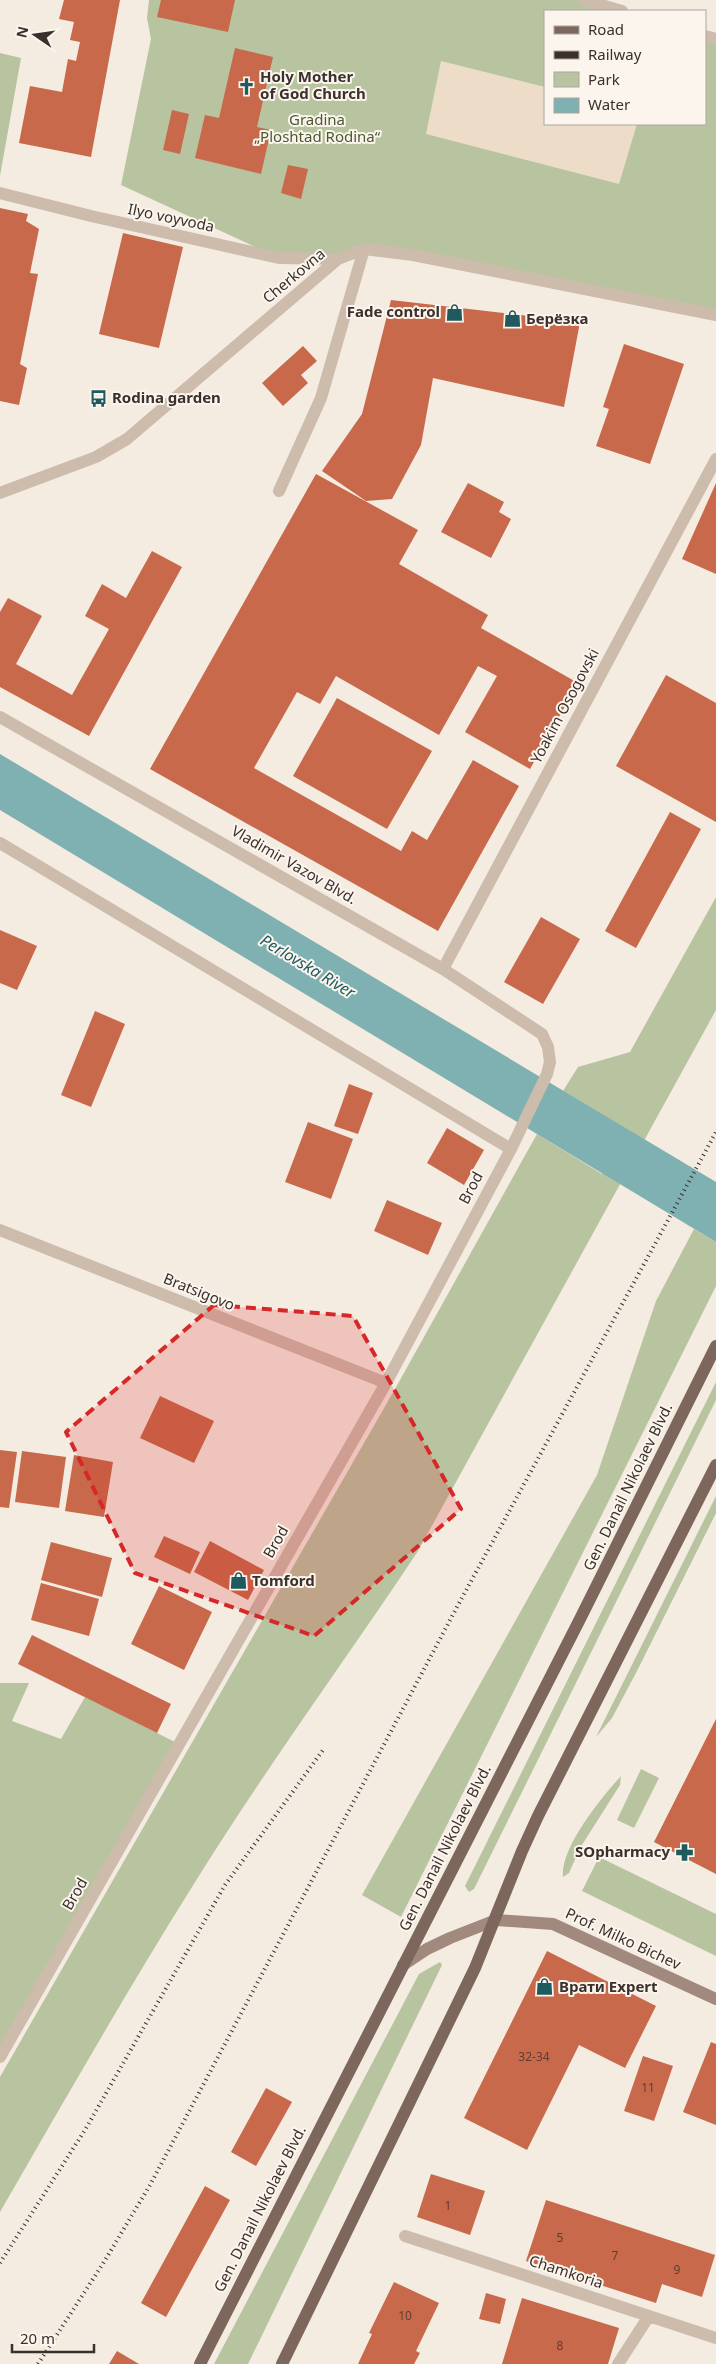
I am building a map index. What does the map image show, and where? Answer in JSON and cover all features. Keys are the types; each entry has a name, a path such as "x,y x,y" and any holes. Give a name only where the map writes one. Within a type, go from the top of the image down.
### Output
{"main road":[{"name":"Gen. Danail Nikolaev Blvd.","path":"200,2364 580,1619 716,1346"},
{"path":"282,2364 475,1968 538,1816 716,1465"},
{"name":"Prof. Milko Bichev","path":"403,1965 427,1948 496,1920 553,1924 716,1999"}],"street":[{"path":"584,0 619,10"},
{"name":"Ilyo voyvoda","path":"0,193 90,216 279,258 338,259"},
{"path":"279,491 320,398 364,249"},
{"name":"Cherkovna","path":"0,493 96,457 127,439 338,259 364,249 412,254 716,314"},
{"name":"Yoakim Osogovski","path":"443,968 716,459"},
{"name":"Vladimir Vazov Blvd.","path":"0,717 443,968 542,1034 548,1047 548,1068"},
{"path":"0,843 511,1149"},
{"name":"Brod","path":"0,2057 386,1384 511,1149 548,1068"},
{"name":"Bratsigovo","path":"0,1230 386,1384"},
{"name":"Chamkoria","path":"405,2236 716,2338"},
{"path":"618,2364 649,2316"}],"highlighted area":[{"path":"214,1305 353,1316 461,1509 314,1636 135,1573 66,1432"}],"green space":[{"name":"Gradina „Ploshtad Rodina“","path":"149,0 584,0 619,10 544,10 544,125 706,125 706,36 716,39 716,315 364,249 338,259 279,258 121,185 151,39 147,18"},
{"path":"0,53 21,58 0,176"},
{"path":"716,897 716,1010 418,1551 219,1844 118,2008 0,2212 0,2077 395,1389 537,1134 602,1174 628,1130 563,1091 578,1067 630,1052"},
{"path":"694,1229 716,1242 716,1286 401,1917 362,1895 597,1475 656,1301"},
{"path":"716,1382 716,1400 474,1889 469,1892 465,1886"},
{"path":"716,1496 716,1513 612,1718 596,1737"},
{"path":"0,1683 29,1683 12,1721 61,1739 85,1697 179,1744 0,2057"},
{"path":"641,1769 659,1778 634,1828 617,1820"},
{"path":"621,1776 620,1785 580,1848 569,1873 563,1877 568,1852 583,1824"},
{"path":"599,1857 716,1914 716,1956 582,1891"},
{"path":"440,1962 442,1965 248,2364 214,2364 419,1974"}],"shaded area":[{"path":"441,61 544,87 544,125 637,125 619,184 426,134"}],"water":[{"name":"Perlovska River","path":"0,754 716,1182 716,1242 0,810"}],"building":[{"path":"64,0 120,0 91,157 19,143 30,86 62,92 68,59 76,61 80,42 70,40 74,22 59,19"},
{"path":"161,0 235,0 228,32 157,17"},
{"name":"Holy Mother of God Church","path":"235,48 273,57 257,127 271,130 261,174 195,158 205,115 219,118"},
{"path":"172,110 189,114 180,154 163,150"},
{"path":"288,165 308,169 301,199 281,193"},
{"path":"0,208 28,214 26,221 39,229 30,273 38,274 20,364 27,368 19,405 0,401"},
{"path":"123,233 183,247 159,348 99,334"},
{"path":"391,300 580,322 564,407 433,378 421,445 392,499 366,501 322,471 362,414"},
{"path":"624,344 684,364 650,464 596,446 609,409 603,407"},
{"path":"303,346 317,361 301,375 308,383 283,406 262,383"},
{"path":"316,474 418,530 399,564 488,615 481,628 578,683 530,769 465,732 497,676 478,666 439,735 336,676 320,704 297,692 254,768 401,851 412,831 427,840 473,760 519,786 438,931 150,769"},
{"path":"468,483 504,502 499,512 511,519 491,558 441,532"},
{"path":"716,483 716,574 682,559"},
{"path":"152,551 182,567 89,736 0,687 0,612 8,598 42,616 16,664 72,695 109,629 85,616 102,584 126,598"},
{"path":"666,675 716,703 716,822 616,766"},
{"path":"337,698 432,751 387,829 293,776"},
{"path":"670,812 701,829 636,948 605,931"},
{"path":"541,917 580,939 543,1004 504,982"},
{"path":"0,930 37,946 17,990 0,983"},
{"path":"95,1011 125,1024 91,1107 61,1095"},
{"path":"349,1084 373,1093 358,1134 334,1126"},
{"path":"308,1122 353,1139 331,1199 285,1182"},
{"path":"447,1128 484,1150 464,1185 427,1163"},
{"path":"387,1200 442,1223 428,1255 374,1231"},
{"path":"160,1396 214,1421 194,1463 140,1438"},
{"path":"0,1450 17,1452 9,1508 0,1507"},
{"path":"22,1451 66,1457 59,1508 15,1502"},
{"path":"74,1455 113,1462 104,1517 65,1511"},
{"path":"164,1536 200,1552 190,1574 154,1557"},
{"path":"210,1541 264,1570 248,1600 194,1572"},
{"path":"51,1542 112,1558 102,1597 41,1580"},
{"path":"41,1583 99,1599 89,1636 31,1620"},
{"path":"159,1586 212,1612 184,1670 131,1644"},
{"path":"32,1635 171,1704 157,1733 18,1664"},
{"path":"716,1719 716,1874 654,1842"},
{"path":"547,1951 656,2006 625,2068 579,2045 527,2150 464,2118"},
{"path":"711,2042 716,2044 716,2125 683,2112"},
{"path":"643,2056 673,2066 654,2121 624,2111"},
{"path":"266,2088 292,2102 256,2166 231,2152"},
{"path":"431,2174 485,2191 470,2235 417,2217"},
{"path":"205,2186 230,2200 166,2317 141,2303"},
{"path":"546,2200 715,2255 702,2297 662,2284 656,2303 526,2261"},
{"path":"394,2282 439,2303 416,2351 420,2353 414,2364 358,2364 372,2334 369,2333"},
{"path":"486,2293 506,2299 500,2324 479,2319"},
{"path":"522,2298 619,2328 608,2364 502,2364"},
{"path":"117,2351 139,2364 109,2364"}],"railway":[{"path":"38,2364 104,2262 150,2185 457,1607 716,1132"},
{"path":"0,2263 85,2130 225,1885 323,1750"}],"place":[{"name":"Holy Mother of God Church","path":"246,86"},
{"name":"Fade control","path":"454,312"},
{"name":"Берёзка","path":"512,319"},
{"name":"Rodina garden","path":"98,398"},
{"name":"Tomford","path":"238,1581"},
{"name":"SOpharmacy","path":"684,1852"},
{"name":"Врати Expert","path":"545,1987"}]}
